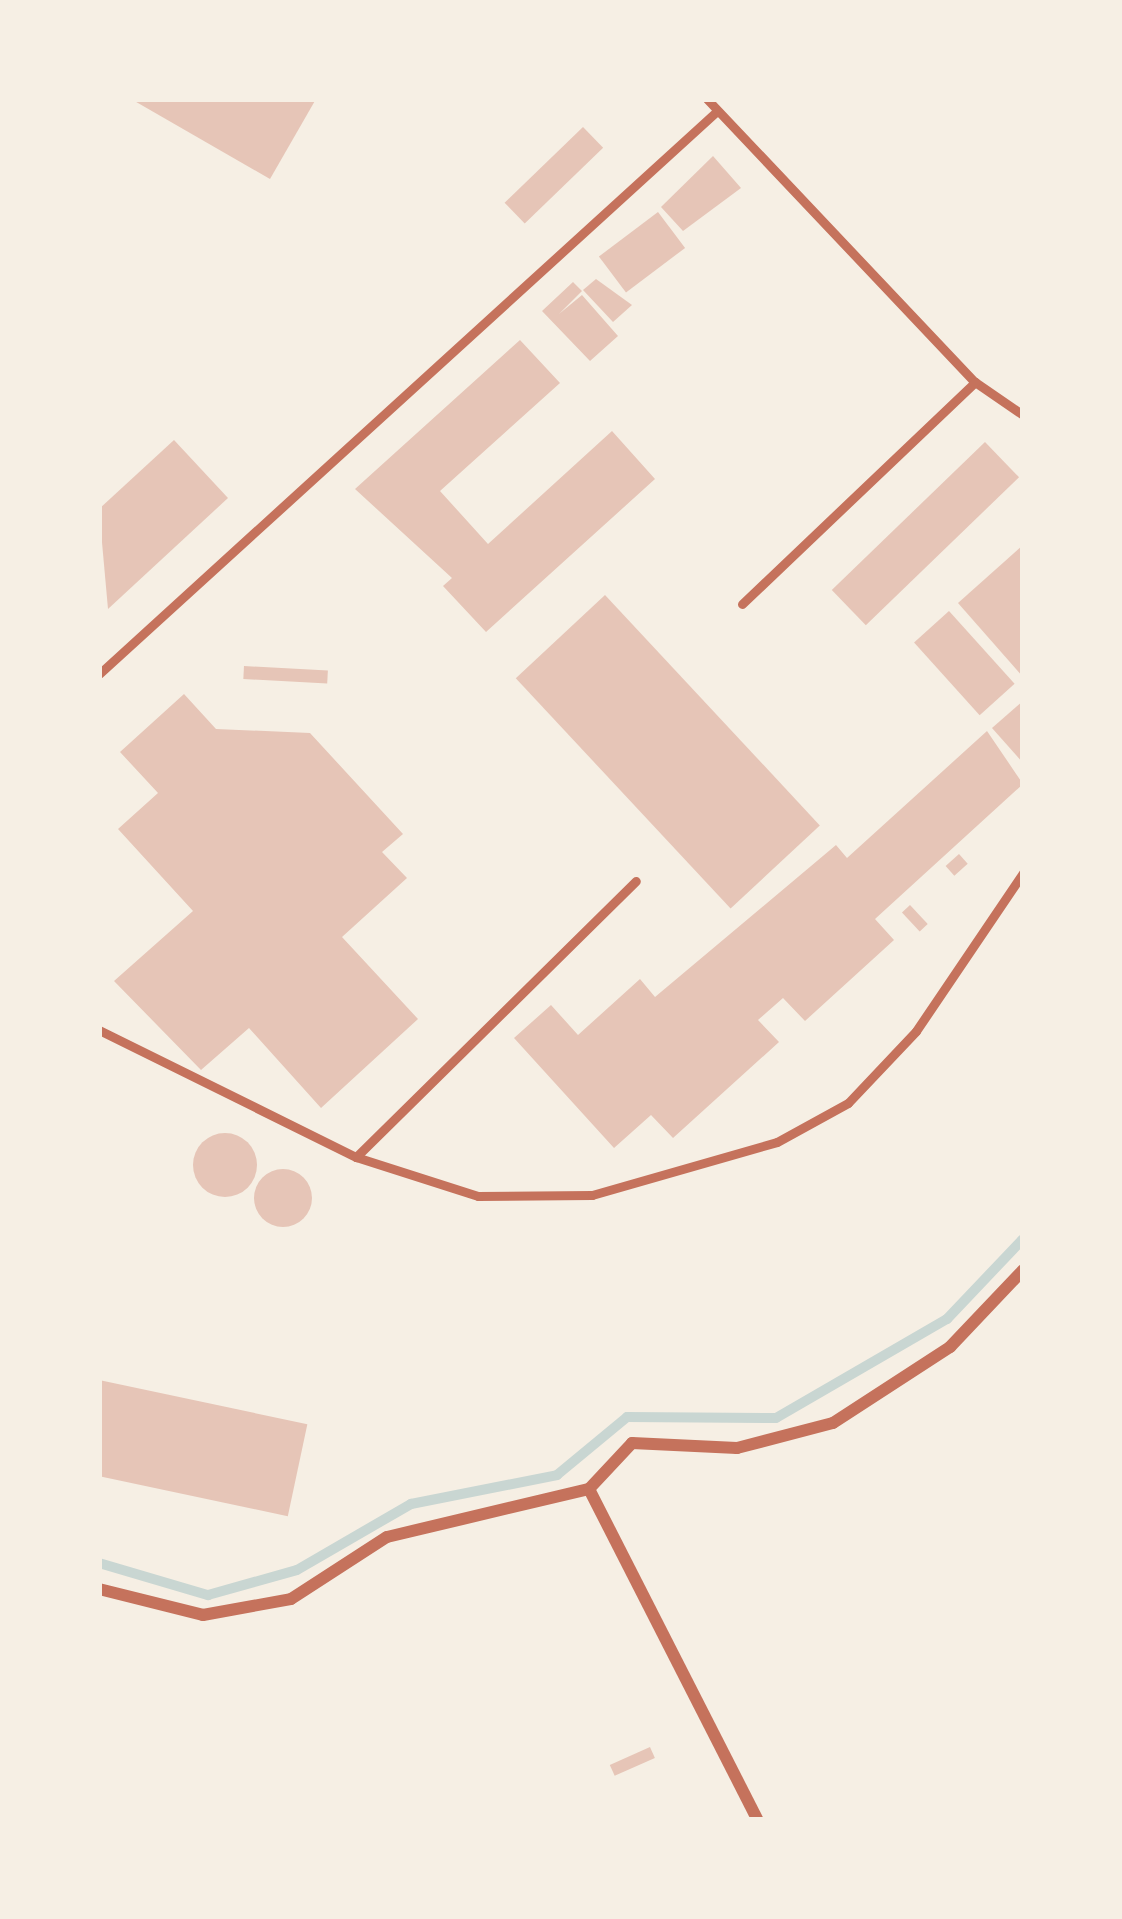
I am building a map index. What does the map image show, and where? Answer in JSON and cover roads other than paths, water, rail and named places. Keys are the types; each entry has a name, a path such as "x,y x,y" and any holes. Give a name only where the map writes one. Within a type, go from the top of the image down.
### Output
{"street":[{"path":"99,1588 203,1615 291,1599 387,1537 589,1489 632,1443 737,1448 832,1423 950,1347 1023,1270"},
{"path":"589,1489 758,1820"}],"lane":[{"path":"707,99 975,382 1023,415"},
{"path":"99,674 717,111"},
{"path":"742,604 975,382"},
{"path":"99,1030 356,1157 478,1196 592,1195 777,1142 848,1103 916,1031 1023,873"},
{"path":"356,1157 636,881"}],"waterway":[{"path":"99,1563 208,1595 297,1570 411,1504 557,1475 627,1417 776,1418 947,1319 1023,1239"}]}
